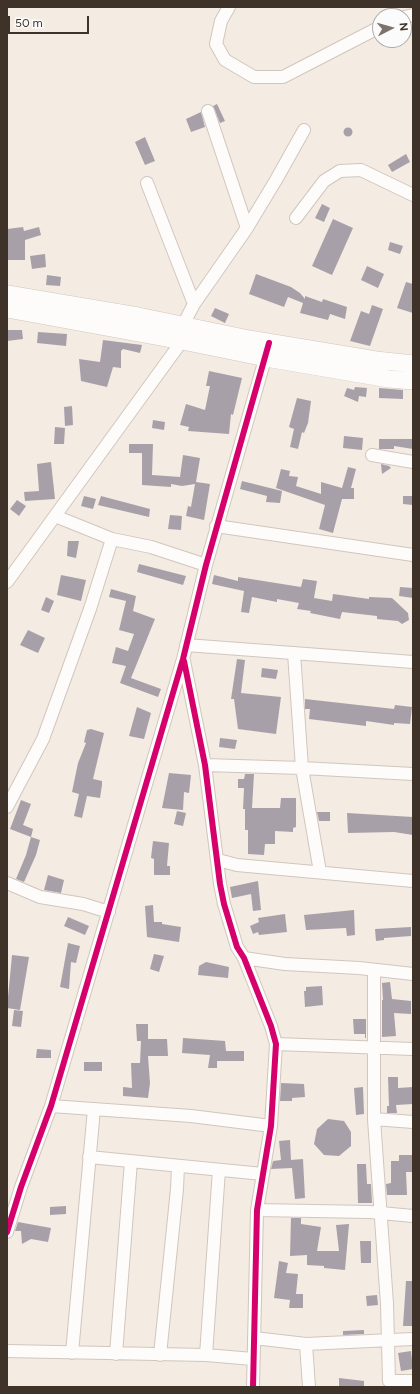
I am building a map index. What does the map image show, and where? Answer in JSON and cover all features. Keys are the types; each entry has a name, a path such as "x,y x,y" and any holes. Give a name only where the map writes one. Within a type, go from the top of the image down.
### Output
{"main road":[{"path":"7,294 389,379 413,381"},
{"path":"7,309 182,333"},
{"path":"268,351 413,364"}],"street":[{"path":"229,7 221,21 216,44 225,60 254,77 283,77 372,31"},
{"path":"208,111 247,228"},
{"path":"7,582 182,333 194,304 247,228 304,130"},
{"path":"296,218 324,181 340,171 361,170 413,195"},
{"path":"147,183 194,304"},
{"path":"7,1232 21,1187 51,1106 184,659 186,645 216,526 268,351"},
{"path":"372,455 413,462"},
{"path":"54,516 112,539 151,547 206,565"},
{"path":"216,526 413,555"},
{"path":"7,807 43,739 90,609 112,539"},
{"path":"186,645 413,662"},
{"path":"294,653 302,768 320,872"},
{"path":"184,659 205,765 224,904 237,947 244,958 272,1026 276,1044 271,1126 257,1210 253,1387"},
{"path":"205,765 413,774"},
{"path":"218,860 237,865 413,881"},
{"path":"7,883 40,897 83,904 109,912"},
{"path":"244,958 285,964 413,974"},
{"path":"374,970 374,1119 389,1340 390,1384 413,1381"},
{"path":"276,1044 413,1049"},
{"path":"51,1106 191,1116 271,1126"},
{"path":"72,1353 94,1109"},
{"path":"374,1119 413,1122"},
{"path":"89,1158 263,1174"},
{"path":"116,1354 131,1162"},
{"path":"160,1355 178,1189 178,1166"},
{"path":"206,1355 219,1170"},
{"path":"257,1210 381,1213 413,1216"},
{"path":"254,1338 306,1344 413,1339"},
{"path":"306,1344 309,1387"},
{"path":"7,1352 206,1355 253,1359"}],"building":[{"path":"217,104 225,121 220,123 213,106"},
{"path":"201,112 205,127 191,132 186,119"},
{"path":"348,127 353,132 348,137 343,132"},
{"path":"145,137 155,161 145,165 135,142"},
{"path":"406,154 410,162 392,172 388,165"},
{"path":"322,204 330,208 324,222 315,218"},
{"path":"333,219 353,228 332,275 312,266"},
{"path":"23,227 24,231 39,227 41,235 25,240 25,260 7,260 7,229"},
{"path":"390,242 403,246 400,254 388,250"},
{"path":"45,254 46,267 32,269 30,256"},
{"path":"367,266 384,274 378,288 361,280"},
{"path":"256,274 291,287 300,293 305,299 305,296 322,302 323,299 347,307 345,319 330,314 328,320 300,313 303,303 288,297 284,307 249,294"},
{"path":"47,275 61,277 60,286 46,285"},
{"path":"406,282 413,284 413,313 397,308"},
{"path":"372,305 383,309 370,346 350,341 361,311 369,314"},
{"path":"215,308 229,314 225,323 211,316"},
{"path":"7,330 22,330 23,339 7,341"},
{"path":"38,332 67,334 66,346 37,343"},
{"path":"103,340 142,345 140,353 123,349 121,351 121,368 113,367 107,387 81,381 79,359 100,362"},
{"path":"209,371 242,378 233,415 231,414 229,434 188,431 189,427 180,425 186,404 205,410 210,386 206,386"},
{"path":"355,387 367,388 366,397 359,396 358,402 344,396 347,388 354,390"},
{"path":"379,388 403,390 403,399 379,398"},
{"path":"297,398 311,401 308,423 304,433 302,432 298,449 290,447 294,429 289,427"},
{"path":"72,406 73,425 65,426 64,407"},
{"path":"153,420 165,422 164,430 152,428"},
{"path":"55,427 65,428 64,444 54,444"},
{"path":"344,436 363,438 362,450 343,448"},
{"path":"379,439 413,439 413,449 394,446 394,449 379,449"},
{"path":"129,444 153,444 152,475 180,477 183,455 200,458 196,482 210,484 204,520 186,516 188,506 191,507 195,484 182,486 171,484 171,487 142,485 142,453 129,453"},
{"path":"51,462 55,499 25,501 24,492 39,491 37,464"},
{"path":"381,464 389,466 391,468 382,474"},
{"path":"348,467 356,469 351,488 354,488 354,499 342,499 333,533 319,529 325,505 276,488 281,469 290,471 289,476 298,477 296,486 321,494 321,482 342,488"},
{"path":"242,481 282,491 280,503 266,502 267,496 240,489"},
{"path":"84,496 96,499 93,509 81,506"},
{"path":"101,496 150,509 149,517 98,505"},
{"path":"403,496 413,496 413,505 403,504"},
{"path":"17,500 26,506 19,516 10,509"},
{"path":"170,515 182,516 181,530 168,529"},
{"path":"68,541 79,541 76,558 67,556"},
{"path":"139,564 186,576 183,585 137,572"},
{"path":"61,575 86,580 81,601 57,595"},
{"path":"214,575 238,581 238,577 301,587 303,579 317,581 314,598 332,601 333,594 369,599 369,597 392,598 408,613 409,620 402,624 398,621 377,619 377,616 342,612 340,619 310,613 311,611 297,609 299,603 277,599 277,602 252,597 249,613 241,612 244,591 212,584"},
{"path":"400,587 413,588 413,598 399,596"},
{"path":"111,589 136,596 133,611 155,619 131,678 161,689 158,697 120,683 126,666 112,663 116,647 128,651 134,634 119,630 126,601 109,597"},
{"path":"46,597 54,601 49,613 41,610"},
{"path":"28,630 45,638 38,653 20,645"},
{"path":"237,659 245,660 241,693 281,697 276,734 238,729 234,699 231,699"},
{"path":"262,668 278,670 276,679 261,677"},
{"path":"305,699 394,709 395,705 412,707 410,724 394,723 394,725 366,721 366,726 309,719 310,709 305,709"},
{"path":"137,707 151,713 144,739 129,736"},
{"path":"91,729 104,733 93,779 102,781 102,785 100,798 87,796 82,818 74,816 79,794 72,792 78,763 86,743 84,742 87,730"},
{"path":"220,738 237,740 235,749 219,747"},
{"path":"169,773 191,775 189,793 184,792 183,810 162,808"},
{"path":"245,774 254,774 252,808 280,808 281,798 296,798 296,827 293,828 293,832 275,831 275,844 265,844 264,855 248,854 248,830 245,830 245,809 243,809 244,788 238,788 238,779 244,779"},
{"path":"21,800 31,804 23,825 33,829 31,837 10,829"},
{"path":"177,811 186,813 183,826 174,824"},
{"path":"317,812 330,812 330,821 319,821"},
{"path":"347,813 413,817 413,835 394,832 348,833"},
{"path":"31,837 40,840 36,855 24,882 16,879 26,855"},
{"path":"153,841 169,843 167,866 170,866 170,875 154,875 154,859 151,858"},
{"path":"48,875 64,880 61,893 44,890"},
{"path":"258,881 261,910 253,911 251,894 232,898 230,887"},
{"path":"153,905 154,922 162,922 162,924 181,927 179,942 147,937 145,906"},
{"path":"354,910 355,935 347,936 346,928 306,930 304,915"},
{"path":"285,914 287,932 259,935 258,932 253,934 250,926 259,922 258,918"},
{"path":"68,917 89,926 85,935 64,926"},
{"path":"411,927 411,936 384,938 384,940 376,941 375,929"},
{"path":"68,943 80,946 76,963 71,962 69,989 60,987"},
{"path":"154,954 164,956 159,972 150,969"},
{"path":"12,955 29,957 20,1010 7,1008"},
{"path":"206,962 229,967 228,978 198,975 199,966"},
{"path":"390,982 392,999 411,1001 411,1014 394,1013 396,1036 382,1037 382,983"},
{"path":"322,986 323,1005 305,1007 304,991 306,991 306,987"},
{"path":"14,1010 23,1011 21,1027 12,1026"},
{"path":"353,1019 366,1019 366,1038 365,1034 354,1034"},
{"path":"136,1024 148,1024 148,1039 167,1039 168,1056 148,1056 150,1083 148,1098 123,1096 123,1087 132,1088 131,1063 140,1063 141,1041 137,1041"},
{"path":"183,1038 225,1041 226,1051 244,1051 244,1061 217,1061 217,1068 208,1068 210,1055 182,1053"},
{"path":"37,1049 51,1050 51,1058 36,1058"},
{"path":"84,1062 102,1062 102,1071 84,1071"},
{"path":"388,1077 398,1077 398,1088 413,1087 413,1104 396,1105 397,1113 387,1113 387,1106 389,1106"},
{"path":"281,1083 304,1084 305,1097 292,1098 292,1101 280,1101"},
{"path":"363,1087 364,1114 356,1115 354,1088"},
{"path":"328,1119 344,1121 351,1132 351,1146 339,1156 324,1155 314,1144 317,1129"},
{"path":"290,1140 291,1160 303,1159 305,1198 295,1199 292,1168 271,1169 273,1161 281,1160 279,1141"},
{"path":"399,1155 413,1155 413,1172 406,1172 407,1195 387,1195 386,1184 391,1183 391,1161 399,1161"},
{"path":"357,1164 366,1164 367,1184 371,1184 372,1203 358,1203"},
{"path":"66,1206 66,1214 50,1215 50,1207"},
{"path":"291,1218 301,1218 301,1224 321,1227 317,1251 339,1251 336,1225 349,1224 345,1270 324,1268 324,1266 307,1265 307,1255 290,1256"},
{"path":"18,1222 51,1228 48,1242 31,1239 22,1244 21,1231 15,1231"},
{"path":"360,1241 371,1241 371,1263 361,1263"},
{"path":"279,1261 288,1263 286,1273 298,1274 296,1294 303,1294 303,1308 289,1308 290,1300 274,1298"},
{"path":"406,1281 413,1281 413,1326 403,1326"},
{"path":"377,1295 378,1305 367,1306 366,1296"},
{"path":"364,1330 364,1334 343,1335 343,1331"},
{"path":"411,1351 413,1369 401,1371 398,1353"},
{"path":"339,1378 364,1381 364,1387 339,1387"}],"cycle path":[{"path":"7,1232 21,1187 51,1106 183,659 206,565 269,343"},
{"path":"184,661 205,765 220,884 224,904 237,947 244,958 271,1026 276,1044 271,1126 257,1210 253,1387"}]}
